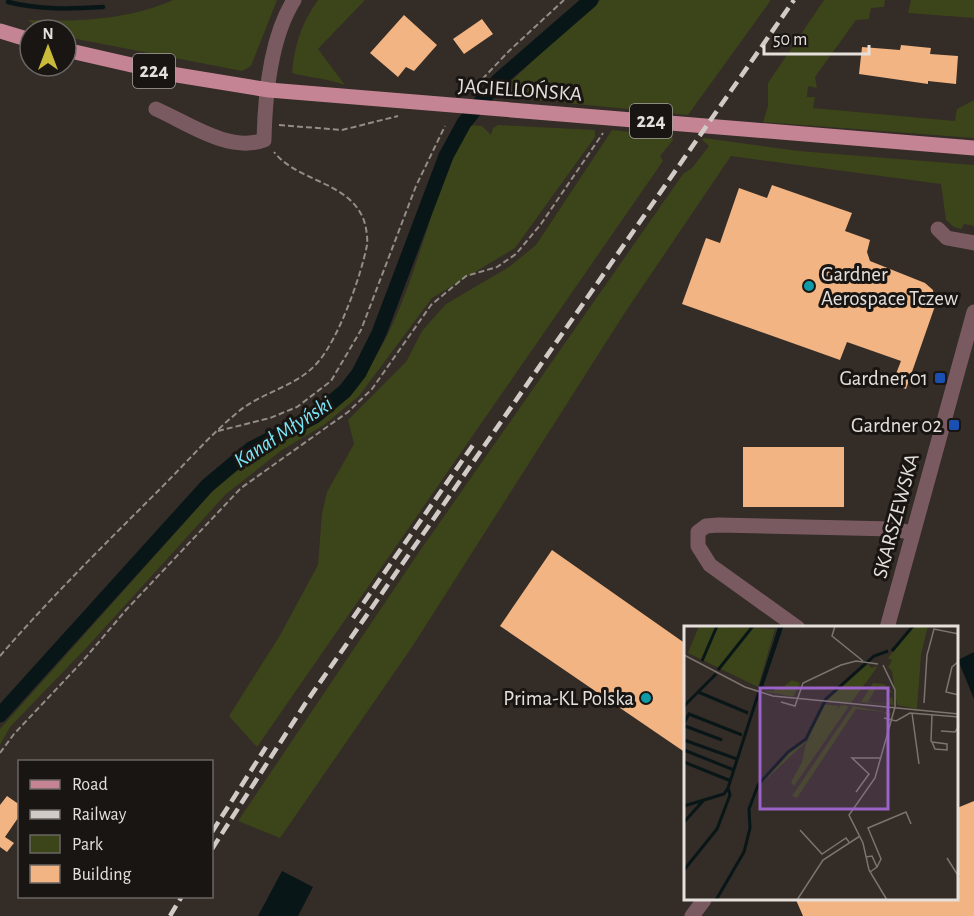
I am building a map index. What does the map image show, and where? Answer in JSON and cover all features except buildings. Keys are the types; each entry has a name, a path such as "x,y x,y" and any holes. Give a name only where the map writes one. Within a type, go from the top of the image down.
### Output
{"main road":[{"path":"0,31 18,36"},
{"name":"JAGIELLOŃSKA","path":"78,53 171,74 269,90 974,148"}],"street":[{"path":"156,108 226,141 252,144 264,140 278,36 294,0"},
{"path":"938,229 948,238 974,243"},
{"name":"SKARSZEWSKA","path":"888,626 974,312"},
{"path":"795,626 710,564 698,546 698,532 706,526 719,525 893,529 913,533"},
{"path":"692,916 703,901"}],"path":[{"path":"471,92 509,51 564,0"},
{"path":"265,122 342,130 403,114"},
{"path":"0,753 14,734 81,663 126,610 241,488 348,412 372,389 431,305 466,276 497,267 516,254 541,224 601,138 608,118"},
{"path":"215,432 270,418 297,407 331,381 361,330 416,186 445,126"},
{"path":"0,656 74,574 215,432 240,410 299,380 319,362 339,327 368,243 363,219 354,204 342,192 317,182 280,160 264,140"}],"green space":[{"path":"173,0 277,0 251,66 242,71 78,39 78,20 120,16"},
{"path":"318,0 365,0 318,49 345,85 292,73 300,35 307,17"},
{"path":"601,0 771,0 688,115 496,96 588,8"},
{"path":"824,0 885,0 884,7 871,8 869,19 856,20 815,77 817,88 808,86 807,97 815,97 813,108 955,121 957,109 974,100 974,138 763,122 768,106 768,83"},
{"path":"911,0 974,0 974,18 908,13"},
{"path":"470,125 482,126 491,135 493,128 498,125 595,130 595,137 515,248 432,298 359,396 324,425 282,450 226,494 88,646 10,727 0,745 0,729 218,485 328,412 358,383 384,343 404,298 435,200"},
{"path":"612,130 672,136 673,140 660,156 663,161 257,747 229,716 279,637 318,565 322,513 327,492 354,444 348,420 406,362 422,331 446,304 509,267 536,245"},
{"path":"704,138 799,151 974,165 974,226 964,224 961,229 954,227 946,220 941,184 731,156 624,314 412,647 280,838 238,821 417,555 683,174 692,168 709,146 702,140"}],"shaded area":[{"path":"974,652 974,699 959,662 959,660"},
{"path":"282,871 313,887 298,916 258,916"}],"waterway":[{"path":"9,0 8,2 20,5 43,8 103,7"},
{"name":"Kanał Młyński","path":"0,715 207,486 251,449 315,416 345,391 359,373 379,333 446,156 464,123 498,81 591,0"}],"railway":[{"path":"213,847 305,704 794,0"},
{"path":"353,618 473,445"},
{"path":"213,830 266,747"},
{"path":"170,916 181,898"}],"place":[{"name":"Gardner Aerospace Tczew","path":"809,286"},
{"name":"Gardner 01","path":"940,378"},
{"name":"Gardner 02","path":"954,425"},
{"name":"Prima-KL Polska","path":"646,698"}]}
